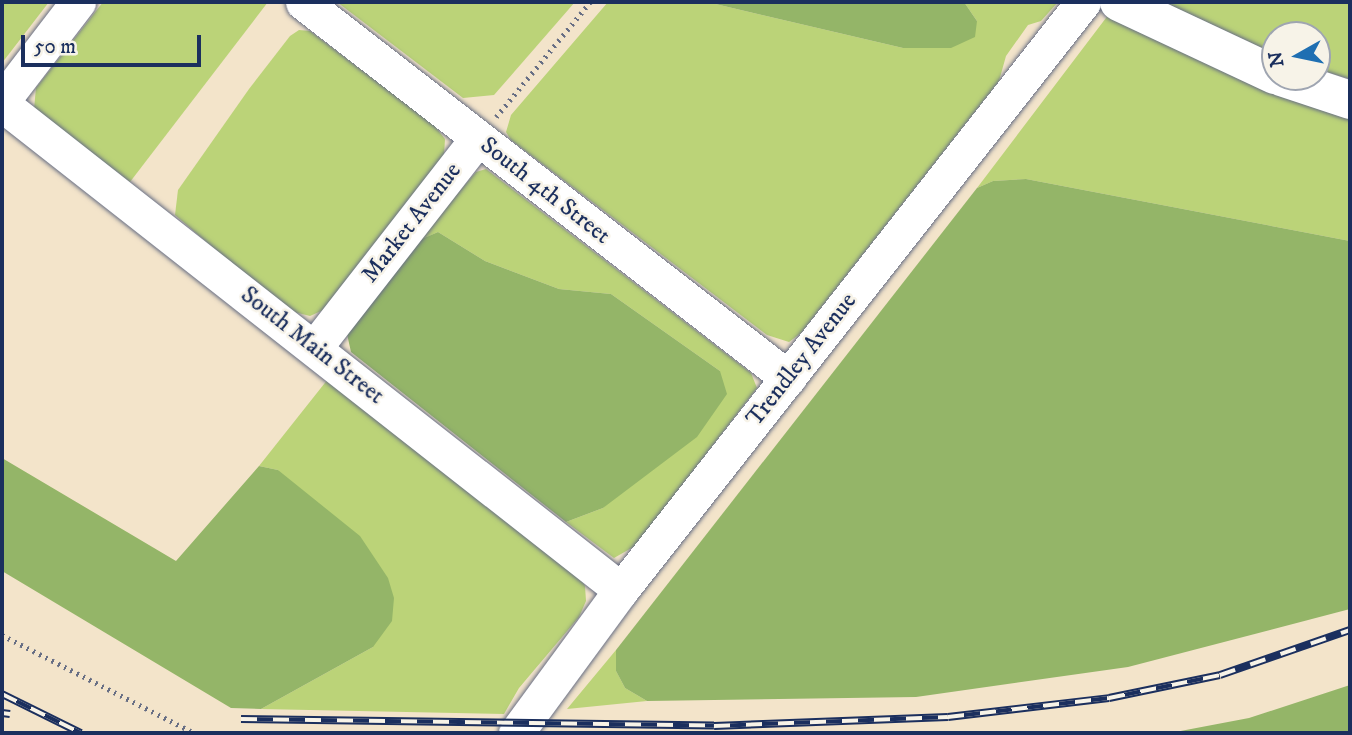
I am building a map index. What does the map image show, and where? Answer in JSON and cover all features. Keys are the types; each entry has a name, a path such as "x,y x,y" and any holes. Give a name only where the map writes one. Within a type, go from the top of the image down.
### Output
{"highway":[{"path":"1119,2 1261,68"},
{"path":"1323,91 1350,100"}],"street":[{"path":"2,103 78,2"},
{"name":"South 4th Street","path":"303,2 788,378"},
{"name":"Trendley Avenue","path":"519,727 621,590 1083,2"},
{"name":"South Main Street","path":"2,103 621,590"},
{"name":"Market Avenue","path":"315,347 477,139"}],"path":[{"name":"Market Avenue","path":"477,139 590,2"},
{"path":"2,635 194,733"}],"green space":[{"path":"2,2 49,2 2,63"},
{"path":"103,2 268,2 130,182 34,109 36,88"},
{"path":"337,2 575,2 494,95 463,98"},
{"path":"608,2 707,2 903,48 977,21 964,2 1058,2 1041,21 1028,25 1006,56 999,81 801,333 789,342 767,335 511,140 506,132 511,115"},
{"path":"707,2 964,2 977,21 975,37 951,48 903,48"},
{"path":"1163,2 1350,2 1350,79 1331,73 1331,21 1261,21 1261,48"},
{"path":"1112,10 1261,74 1261,91 1299,91 1350,113 1350,241 1026,179 993,181 977,188"},
{"path":"299,30 310,31 433,124 445,139 444,155 330,307 310,316 286,310 175,215 178,190 249,89 290,36"},
{"path":"486,169 751,373 757,388 635,546 614,558 566,522 603,508 720,371 611,294 559,289 485,261 438,232 416,242 476,172"},
{"path":"1026,179 1350,241 1350,609 1128,667 916,697 647,701 625,688 616,671 616,650 977,188 993,181"},
{"path":"438,232 485,261 559,289 611,294 720,371 727,394 697,437 603,508 566,522 351,352 347,334 352,320 415,242"},
{"path":"328,379 578,574 585,586 586,601 579,617 519,688 504,714 261,709 373,647 278,470 259,466"},
{"path":"2,458 176,561 259,466 278,470 360,536 388,578 394,598 392,621 373,647 261,709 231,708 2,571"},
{"path":"616,650 616,671 625,688 647,701 567,709"},
{"path":"1350,685 1350,733 1170,733 1249,718"}],"railway":[{"path":"241,719 714,726 948,717 1109,698 1220,675 1350,630"},
{"path":"2,694 81,733"},
{"path":"2,713 10,714"}]}
